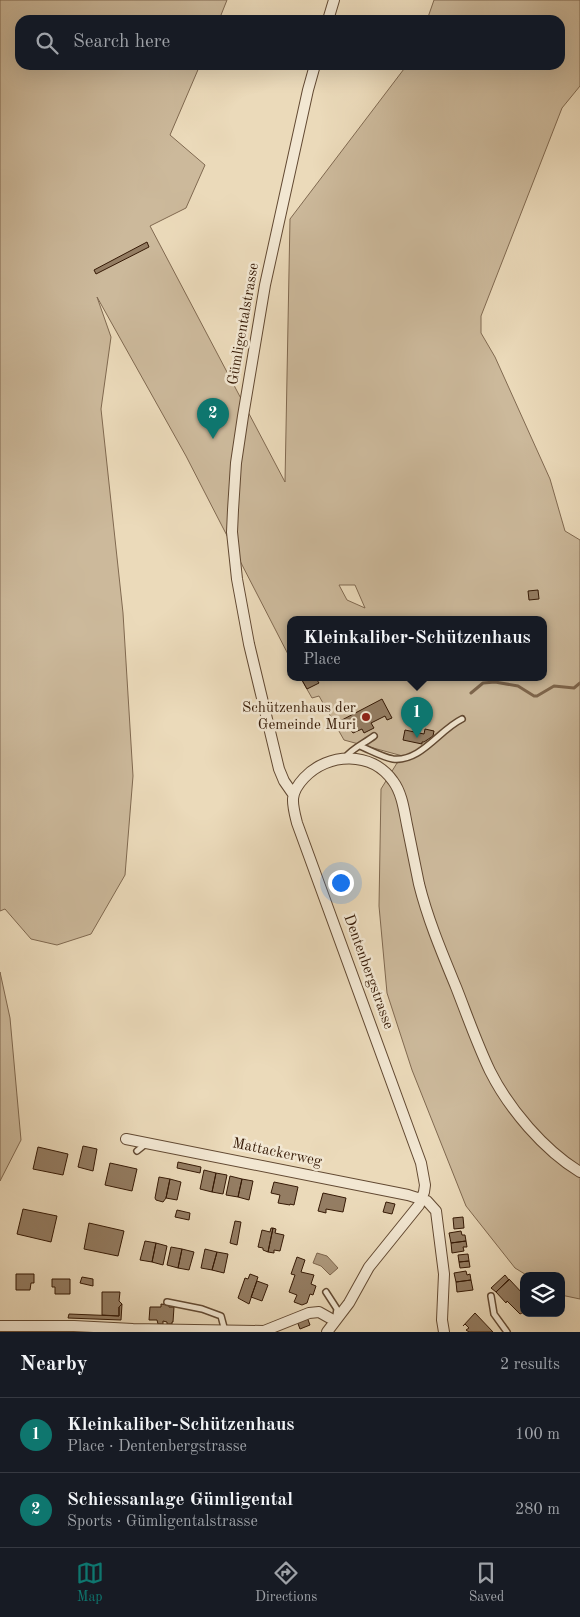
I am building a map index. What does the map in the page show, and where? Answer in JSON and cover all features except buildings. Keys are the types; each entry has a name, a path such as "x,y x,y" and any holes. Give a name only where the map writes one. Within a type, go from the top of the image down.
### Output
{"street":[{"path":"330,15 334,0"},
{"name":"Gümligentalstrasse","path":"293,794 284,781 279,769 249,644 237,579 232,532 232,510 241,426 265,285 314,70"},
{"path":"293,794 302,781 315,769 328,762 345,758 357,759 379,768 388,775 398,789 419,883 431,926 490,1071 506,1099 534,1134 567,1164 580,1172"},
{"name":"Dentenbergstrasse","path":"293,794 295,814 302,837 421,1163 425,1185 419,1205 369,1267 348,1303 327,1332"},
{"name":"Mattackerweg","path":"126,1138 421,1199"},
{"path":"421,1199 428,1201 436,1211 444,1274 442,1320 444,1332"},
{"path":"0,1326 264,1331 309,1313 319,1312 335,1321"}],"lane":[{"path":"360,746 386,757 400,758 419,752 451,725 462,719"},
{"path":"345,758 349,752 374,736"},
{"path":"137,1151 148,1142"},
{"path":"326,1292 338,1309 335,1321"},
{"path":"491,1296 494,1314 507,1332"},
{"path":"167,1302 202,1309 221,1316 225,1331"}],"shaded area":[{"path":"0,0 227,0 221,15 15,15 15,70 198,70 170,135 205,165 186,208 150,226 285,482 290,219 403,70 565,70 565,15 429,15 434,0 580,0 580,86 562,108 481,316 481,333 495,357 550,479 565,531 580,540 580,1299 565,1296 565,1272 522,1272 515,1268 466,1206 412,1070 387,993 379,906 381,789 397,763 410,758 344,740 319,696 312,698 302,681 547,681 547,616 287,616 287,652 186,456 97,297 111,337 101,409 123,613 133,776 125,875 91,934 57,945 31,939 5,909 0,911","holes":["339,585 355,585 365,608 347,600"]},
{"path":"0,972 10,1018 21,1140 0,1181"},
{"path":"317,1253 327,1256 338,1268 330,1275 321,1266 313,1263"}],"waterway":[{"path":"471,693 483,683 495,682 518,686 537,696 554,686 574,688 580,683"}],"place":[{"name":"Schiessanlage Gümligental","path":"213,439"},
{"name":"Schützenhaus der Gemeinde Muri","path":"366,717"},
{"name":"Kleinkaliber-Schützenhaus","path":"417,738"}]}
